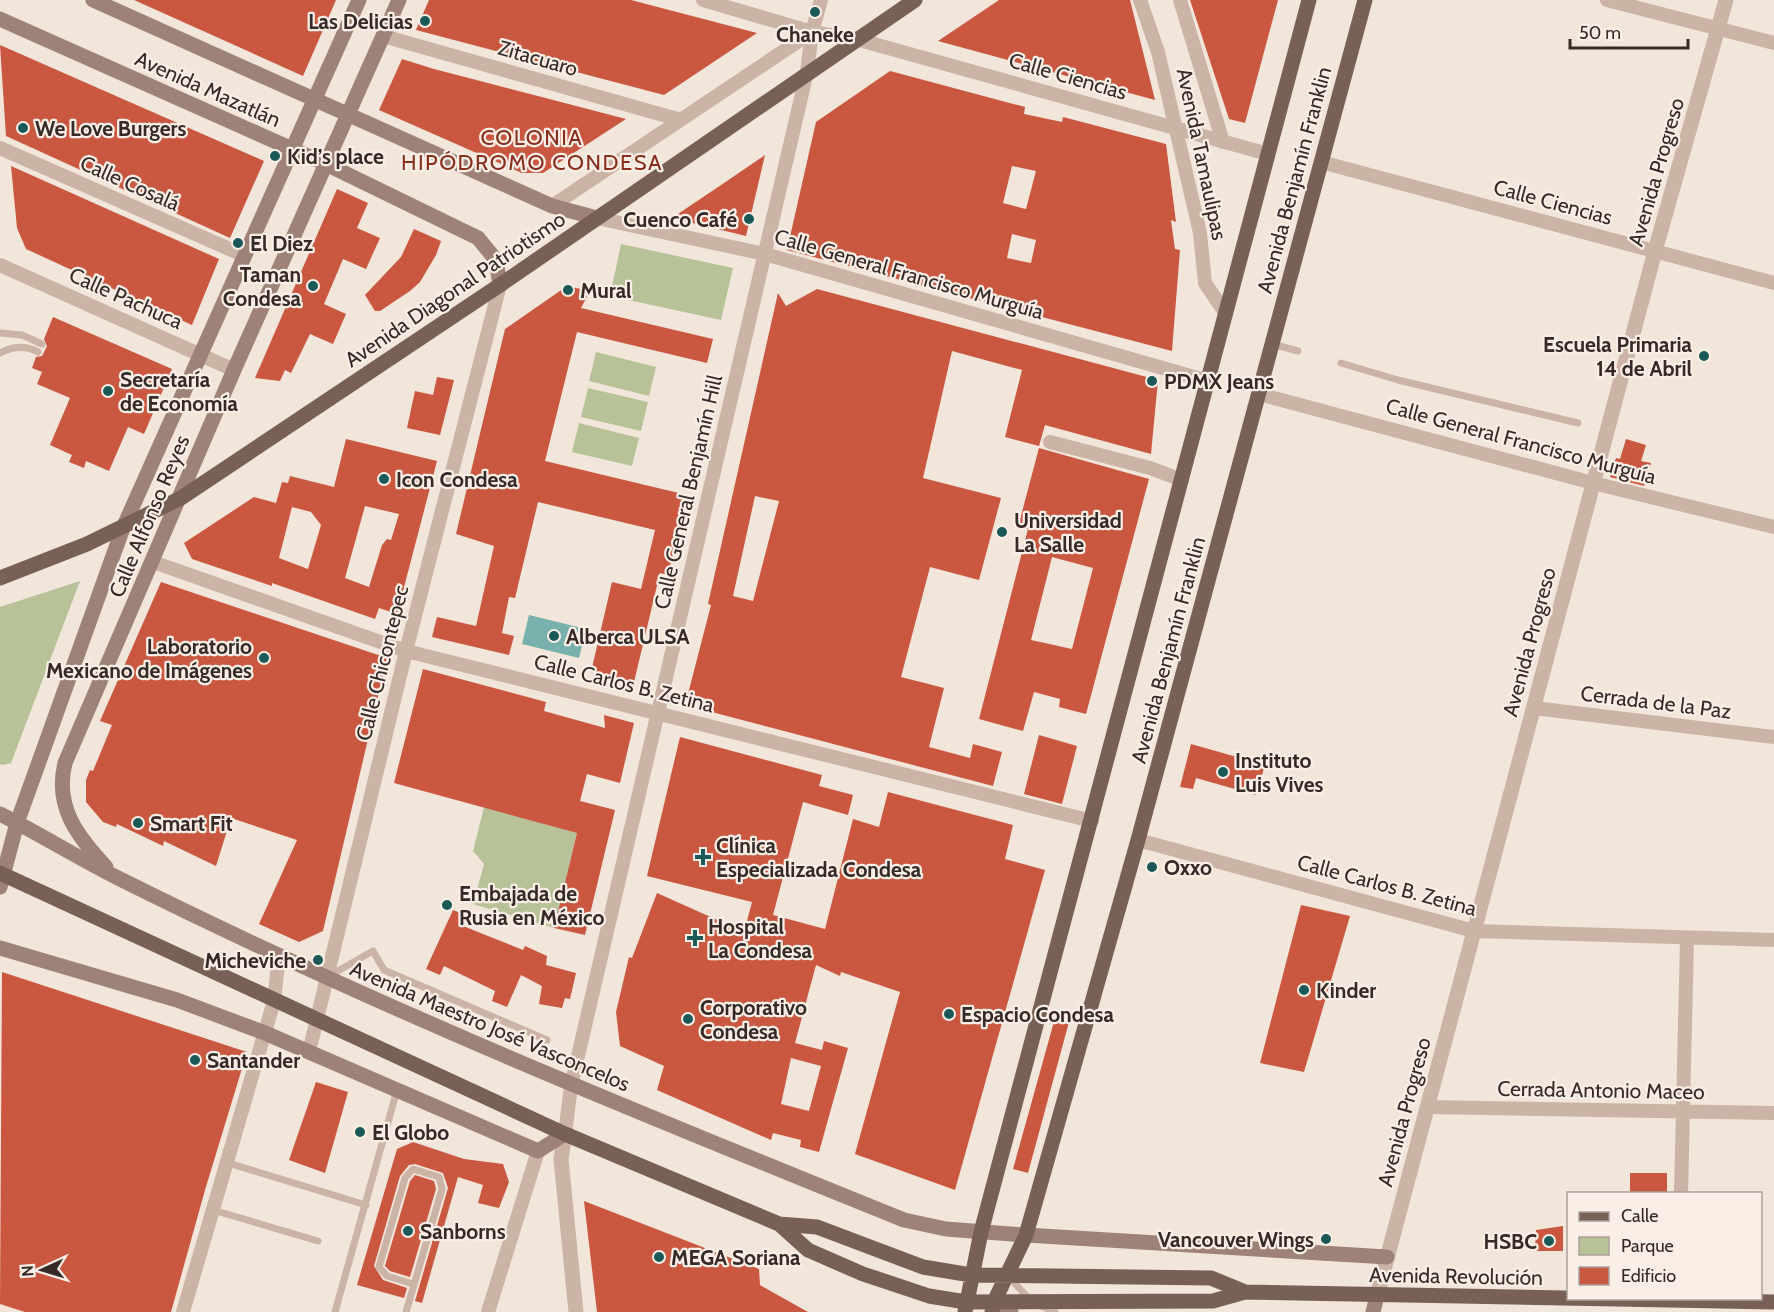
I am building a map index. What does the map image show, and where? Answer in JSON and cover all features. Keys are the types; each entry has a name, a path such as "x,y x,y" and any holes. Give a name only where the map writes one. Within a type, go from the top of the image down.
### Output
{"main road":[{"name":"Avenida Mazatlán","path":"93,0 552,206 597,218"},
{"name":"Calle Alfonso Reyes","path":"1,878 17,823 123,528 243,255 359,0"},
{"name":"Calle Alfonso Reyes","path":"116,878 81,839 72,825 62,792 62,777 234,370 399,0"},
{"name":"Avenida Diagonal Patriotismo","path":"0,578 123,528 181,498 500,285 915,0"},
{"name":"Avenida Benjamín Franklin","path":"965,1307 981,1232 1309,0"},
{"name":"Avenida Benjamín Franklin","path":"992,1308 1026,1235 1138,840 1365,0"},
{"name":"Avenida Mazatlán","path":"0,20 326,164 478,238 496,260 500,285"},
{"name":"Avenida Maestro José Vasconcelos","path":"0,814 116,878 327,977 571,1086 904,1220 923,1226 981,1232"},
{"path":"1,878 565,1134 779,1224 817,1227 923,1267 971,1275"},
{"path":"0,948 146,989 309,1052 538,1151 565,1134"},
{"path":"779,1224 808,1250 863,1274 965,1307"},
{"name":"Avenida Revolución","path":"981,1232 1387,1257"},
{"name":"Avenida Revolución","path":"971,1275 1211,1278 1245,1292"},
{"name":"Avenida Revolución","path":"965,1307 992,1308 1032,1302 1213,1301 1245,1292 1679,1304 1774,1302"},
{"path":"1373,1312 1377,1296"},
{"path":"992,1308 1011,1312"}],"street":[{"name":"Calle Ciencias","path":"703,0 812,32 856,39 1268,154"},
{"name":"Calle General Benjamín Hill","path":"565,1134 571,1086 807,72 812,32 821,0"},
{"name":"Avenida Tamaulipas","path":"1140,0 1158,52 1200,232 1205,283 1226,314"},
{"name":"Avenida Tamaulipas","path":"1180,0 1224,142"},
{"path":"1607,0 1774,43"},
{"name":"Avenida Progreso","path":"1377,1296 1655,251 1726,0"},
{"path":"552,206 812,32"},
{"name":"Zitacuaro","path":"383,36 681,120"},
{"name":"Calle Cosalá","path":"0,148 243,255"},
{"name":"Calle Ciencias","path":"1321,162 1774,283"},
{"name":"Calle General Francisco Murguía","path":"597,218 765,254 1208,381"},
{"name":"Calle Pachuca","path":"0,265 234,370"},
{"name":"Calle Chicontepec","path":"309,1052 406,651 500,285"},
{"name":"Calle General Francisco Murguía","path":"1258,394 1593,483 1774,527"},
{"path":"1050,442 1150,468 1182,480"},
{"name":"Calle Carlos B. Zetina","path":"153,562 406,651 1092,821"},
{"name":"Cerrada de la Paz","path":"1534,708 1774,737"},
{"name":"Calle Carlos B. Zetina","path":"1138,840 1474,931 1774,940"},
{"path":"1682,1192 1687,939"},
{"path":"183,1312 274,1001 279,955"},
{"name":"Cerrada Antonio Maceo","path":"1428,1107 1774,1113"},
{"path":"565,1134 561,1160 576,1312"},
{"path":"488,1312 538,1151"}],"lane":[{"path":"0,333 22,335 42,344"},
{"path":"1272,344 1298,351"},
{"path":"0,353 8,349 25,347 38,352"},
{"path":"1341,363 1398,380 1578,423"},
{"path":"327,977 373,951 384,970 548,1041"},
{"path":"335,1312 397,1090"},
{"path":"228,1163 366,1205"},
{"path":"406,1312 442,1183 434,1174 413,1169 405,1178 380,1268 387,1276 413,1284"},
{"path":"213,1210 318,1241"},
{"path":"1007,1275 1032,1302 1055,1312"}],"green space":[{"path":"621,244 733,268 721,320 610,296"},
{"path":"596,352 656,367 649,396 589,381"},
{"path":"588,388 648,402 641,431 581,417"},
{"path":"579,423 639,438 632,466 572,452"},
{"path":"80,581 11,763 0,764 0,607"},
{"path":"484,807 577,833 554,928 473,904 484,864 473,851"}],"water":[{"name":"Alberca ULSA","path":"529,615 586,629 579,658 522,644"}],"building":[{"path":"134,0 336,0 303,76"},
{"path":"429,0 631,0 757,33 664,95 416,30"},
{"path":"999,0 1130,0 1155,100 938,41"},
{"path":"1190,0 1278,0 1245,123 1229,119"},
{"path":"0,45 264,161 230,238 6,136"},
{"path":"402,59 626,119 543,173 522,173 379,110"},
{"path":"890,71 1025,107 1024,114 1062,122 1063,117 1166,144 1176,222 1171,220 1175,249 1180,250 1172,351 1019,311 1021,303 992,297 991,303 787,250 816,122","holes":["1012,166 1036,171 1026,209 1003,203","1012,234 1036,240 1031,263 1007,258"]},
{"path":"765,155 746,236 672,218 724,183"},
{"path":"11,166 219,259 192,325 26,249 17,228"},
{"name":"Taman Condesa","path":"337,189 368,203 357,228 380,238 366,269 343,259 324,304 346,314 333,344 310,334 291,373 285,370 280,381 255,378"},
{"path":"414,229 441,241 436,255 420,282 380,311 375,311 365,295 401,257"},
{"path":"567,286 590,291 581,308 713,339 707,363 577,332 545,461 687,495 668,575 660,573 634,682 591,672 612,582 641,589 655,530 538,502 515,598 509,597 502,633 514,636 509,655 432,637 437,617 476,626 494,546 456,534 505,329"},
{"path":"817,289 1158,380 1151,454 1045,425 1039,446 1005,437 1022,370 952,351 923,478 1001,498 979,580 930,567 901,677 944,688 929,747 970,758 973,744 1002,752 993,786 708,711 710,700 688,694 711,605 708,604 778,293 786,306","holes":["755,496 779,501 753,601 733,596"]},
{"name":"Secretaría de Economía","path":"53,317 172,369 144,434 128,427 109,471 86,461 84,468 69,462 72,455 50,445 70,398 37,384 42,372 32,368 36,357 42,356 47,346 44,339"},
{"path":"437,377 454,380 440,435 407,428 415,391 433,395"},
{"path":"346,439 437,461 397,614 379,608 375,619 272,583 272,586 192,559 184,543 254,497 276,503 282,482 288,483 290,476 334,487","holes":["365,506 399,514 391,540 387,539 382,545 369,587 345,578","292,507 311,512 321,525 308,569 279,558"]},
{"path":"1626,439 1646,445 1641,461 1651,463 1644,486 1610,477 1616,458 1620,459"},
{"path":"1039,448 1149,479 1086,714 1059,707 1060,699 1034,692 1023,731 979,719 1028,529 1018,527","holes":["1052,557 1093,568 1072,649 1031,640"]},
{"path":"161,582 387,658 323,931 299,942 259,924 297,840 231,818 216,866 164,841 163,846 117,824 116,827 103,822 86,802 86,780 90,770 93,771 112,725 100,721"},
{"path":"423,669 546,702 544,711 605,728 604,715 634,723 620,783 587,774 580,801 615,810 585,935 554,928 577,833 394,783"},
{"path":"1039,735 1077,746 1062,804 1024,794"},
{"path":"680,737 822,775 819,786 853,795 848,815 803,802 773,915 825,929 853,819 879,827 888,792 1013,825 1005,859 1045,870 955,1190 855,1154 900,992 841,972 840,976 816,965 795,1043 822,1050 824,1041 848,1048 819,1152 800,1147 801,1140 773,1133 771,1140 657,1090 664,1066 620,1046 616,1012 629,957 632,958 657,893 744,932 752,902 647,876","holes":["791,1058 821,1066 809,1111 781,1104"]},
{"name":"Instituto Luis Vives","path":"1191,744 1265,765 1256,795 1196,778 1193,789 1180,787"},
{"name":"Kinder","path":"1301,905 1350,916 1304,1072 1260,1063"},
{"path":"453,910 468,916 463,926 523,950 525,946 547,956 546,965 576,973 570,999 565,998 562,1008 539,1004 542,986 521,975 507,1007 492,1001 495,991 444,966 440,975 426,969"},
{"path":"2,972 247,1052 171,1312 25,1312 0,1304"},
{"path":"1055,1018 1069,1022 1028,1173 1013,1169"},
{"path":"316,1082 348,1092 325,1173 289,1160"},
{"path":"413,1142 464,1159 503,1164 509,1182 499,1208 478,1203 483,1185 458,1177 422,1303 415,1301 448,1188 443,1173 415,1164 409,1165 400,1176 374,1266 383,1280 407,1288 404,1298 357,1285 397,1149"},
{"path":"1630,1173 1667,1173 1667,1192 1630,1192"},
{"path":"415,1175 434,1181 436,1189 410,1277 390,1271 385,1266 410,1181"},
{"name":"MEGA Soriana","path":"584,1201 759,1269 760,1285 808,1312 597,1312"},
{"name":"HSBC","path":"1563,1226 1563,1251 1535,1251 1536,1230"}],"place":[{"name":"Chaneke","path":"815,12"},
{"name":"Las Delicias","path":"425,21"},
{"name":"We Love Burgers","path":"23,128"},
{"name":"Kid’s place","path":"275,156"},
{"name":"Cuenco Café","path":"749,219"},
{"name":"El Diez","path":"238,243"},
{"name":"Taman Condesa","path":"313,286"},
{"name":"Mural","path":"568,290"},
{"name":"Escuela Primaria 14 de Abril","path":"1704,356"},
{"name":"PDMX Jeans","path":"1152,381"},
{"name":"Secretaría de Economía","path":"108,391"},
{"name":"Icon Condesa","path":"384,479"},
{"name":"Universidad La Salle","path":"1002,532"},
{"name":"Alberca ULSA","path":"554,636"},
{"name":"Laboratorio Mexicano de Imágenes","path":"264,658"},
{"name":"Instituto Luis Vives","path":"1223,772"},
{"name":"Smart Fit","path":"138,823"},
{"name":"Clínica Especializada Condesa","path":"703,857"},
{"name":"Oxxo","path":"1152,867"},
{"name":"Embajada de Rusia en México","path":"447,905"},
{"name":"Hospital La Condesa","path":"695,938"},
{"name":"Micheviche","path":"318,960"},
{"name":"Kinder","path":"1304,990"},
{"name":"Espacio Condesa","path":"949,1014"},
{"name":"Corporativo Condesa","path":"688,1019"},
{"name":"Santander","path":"195,1060"},
{"name":"El Globo","path":"360,1132"},
{"name":"Sanborns","path":"408,1231"},
{"name":"Vancouver Wings","path":"1326,1239"},
{"name":"HSBC","path":"1549,1241"},
{"name":"MEGA Soriana","path":"659,1257"}],"district":[{"name":"COLONIA HIPÓDROMO CONDESA","path":"532,150"}]}
